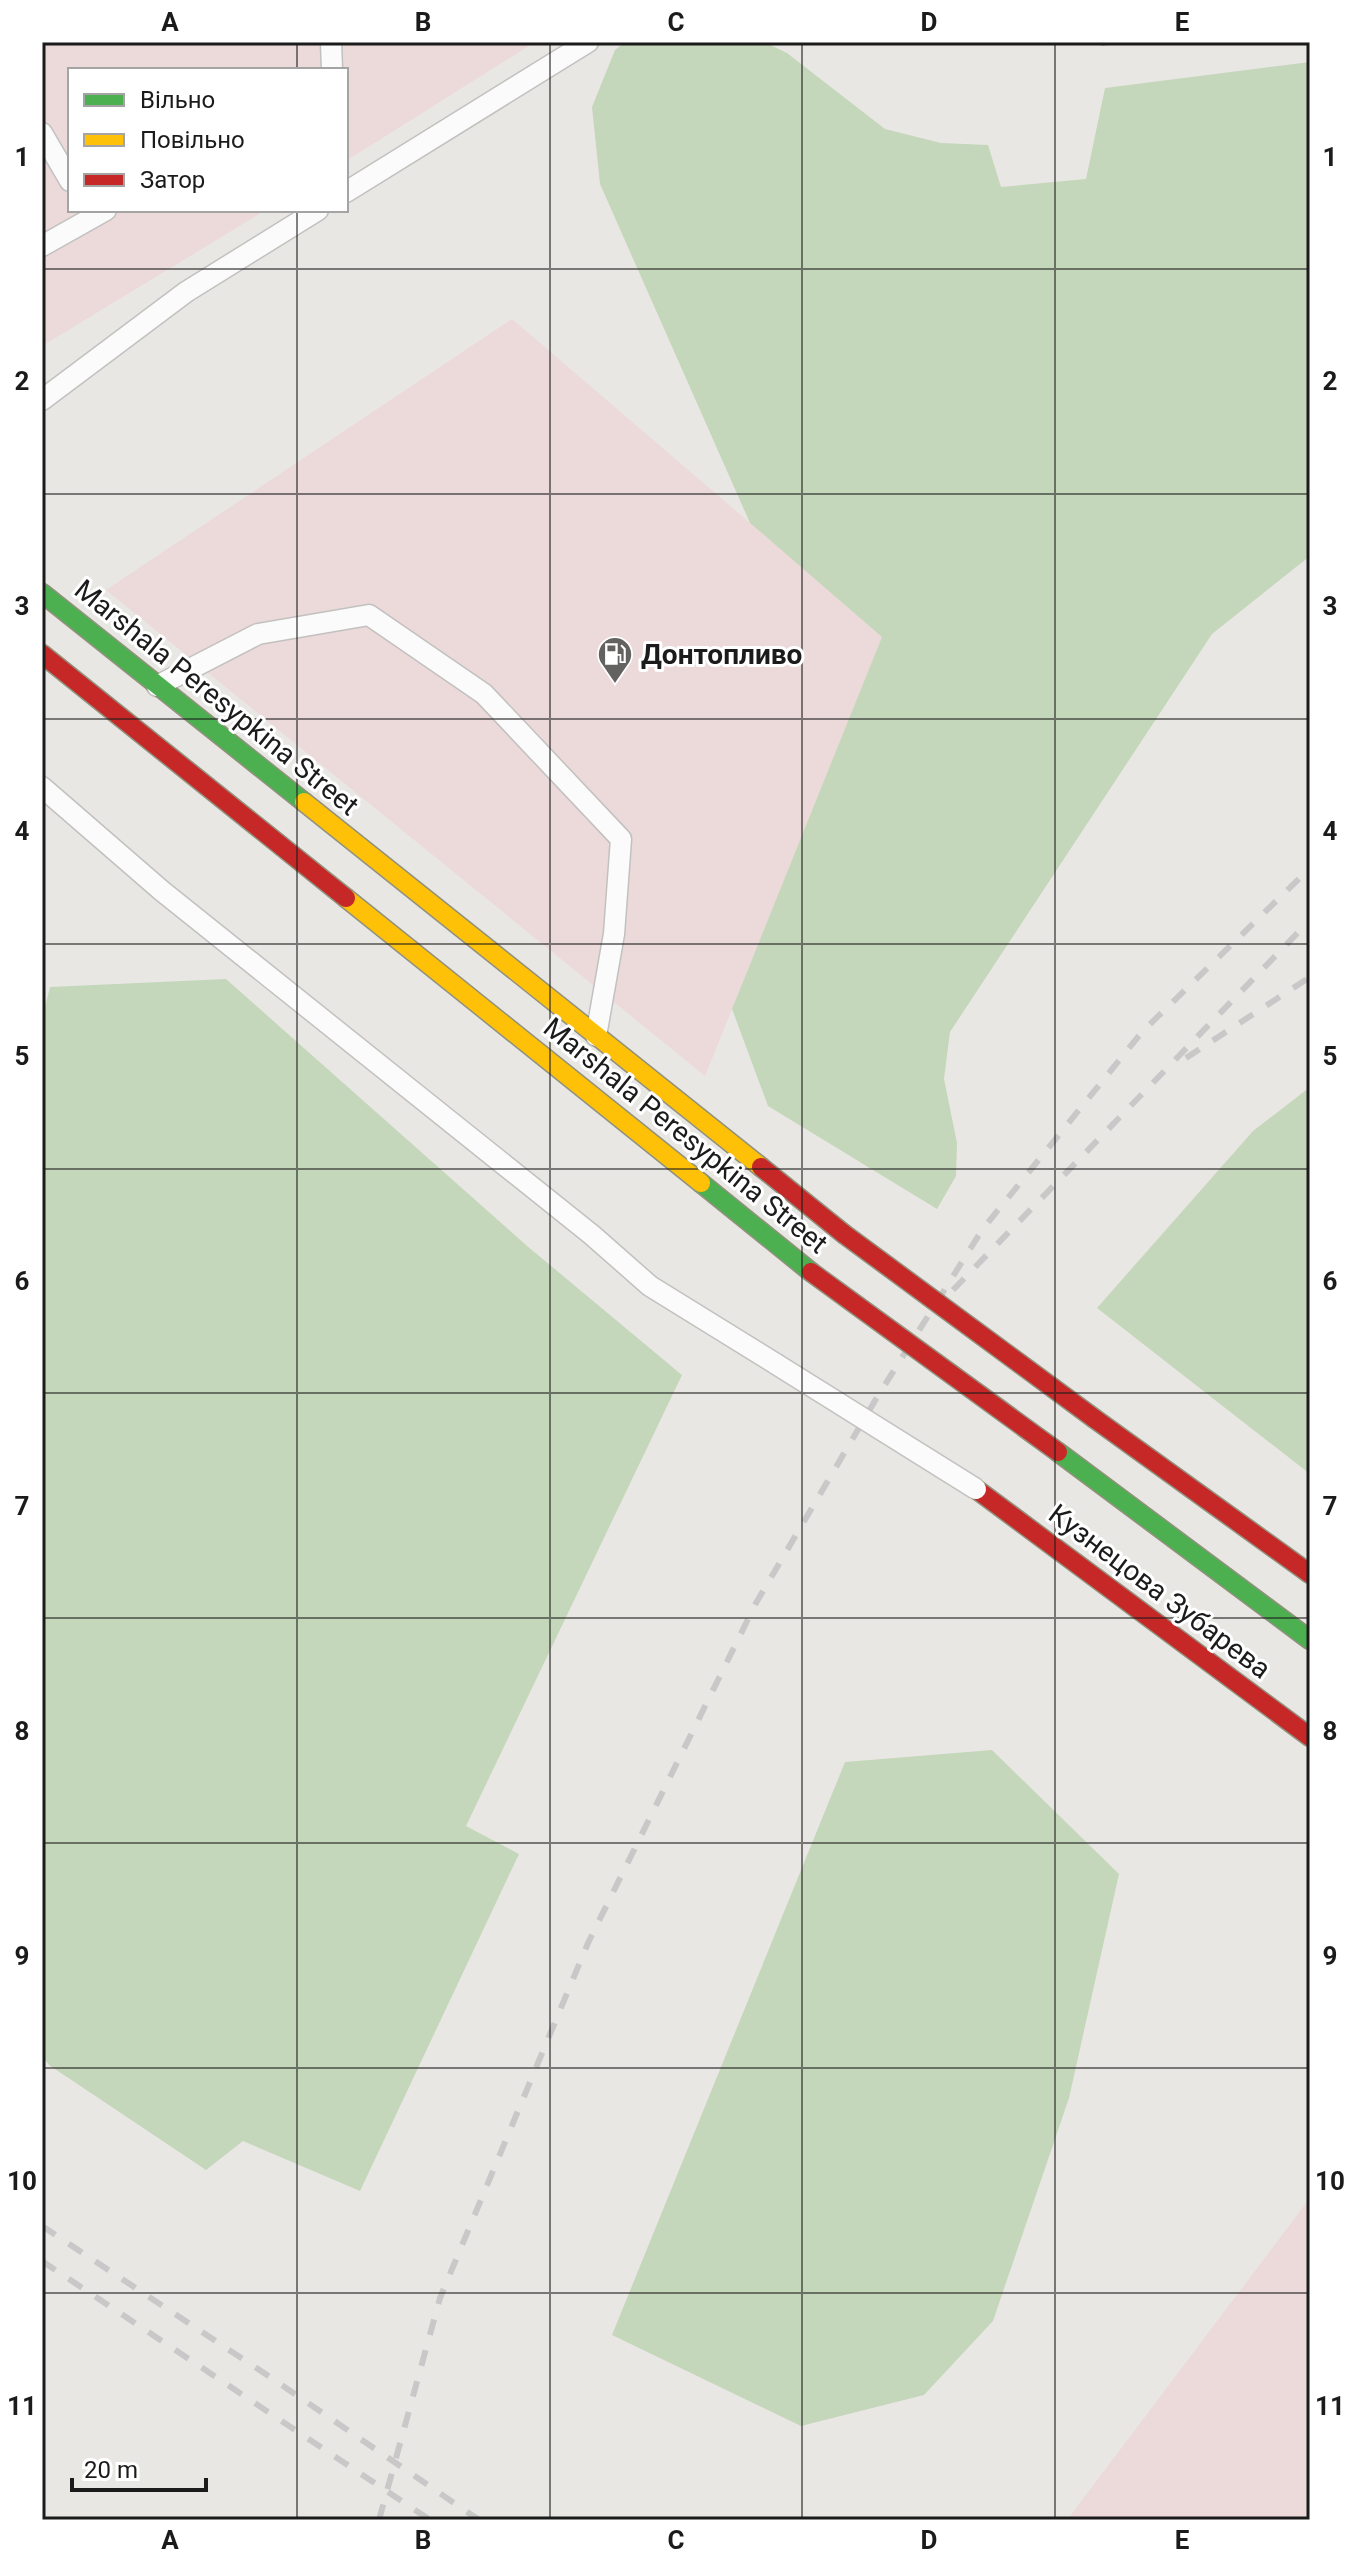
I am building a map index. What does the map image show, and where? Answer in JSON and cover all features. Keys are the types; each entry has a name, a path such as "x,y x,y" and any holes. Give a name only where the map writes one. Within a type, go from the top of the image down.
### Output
{"main road":[{"name":"Marshala Peresypkina Street","path":"42,593 844,1234 1310,1574"},
{"name":"Marshala Peresypkina Street","path":"42,654 811,1272 1310,1640"},
{"name":"Кузнецова Зубарева","path":"976,1489 1310,1737"}],"lane":[{"path":"331,42 332,68"},
{"path":"348,191 588,42"},
{"path":"42,133 68,178"},
{"path":"42,400 186,292 312,212"},
{"path":"42,246 95,213"},
{"path":"157,686 258,634 369,615 484,694 621,839 614,934 596,1036"},
{"path":"42,787 162,891 592,1235 650,1286 976,1489"}],"shaded area":[{"path":"42,42 535,42 348,160 348,68 68,68 68,212 263,212 42,346"},
{"path":"512,319 883,637 705,1076 106,590"},
{"path":"1310,2198 1310,2520 1067,2520"}],"green space":[{"path":"625,42 764,42 787,53 885,129 941,143 988,145 1001,187 1086,179 1105,88 1310,62 1310,556 1212,634 950,1032 944,1079 957,1143 956,1176 937,1209 768,1106 732,1009 882,637 750,523 600,184 592,107 615,50"},
{"path":"226,979 526,1245 682,1375 466,1826 519,1854 360,2191 243,2141 206,2170 49,2065 42,2056 42,1019 50,987"},
{"path":"1310,1087 1310,1474 1097,1308 1253,1131"},
{"path":"992,1750 1119,1874 1069,2098 993,2321 924,2395 801,2426 612,2335 845,1762"}],"railway":[{"path":"379,2520 440,2298 588,1943 756,1603 876,1399 982,1230 1142,1032 1310,868"},
{"path":"953,1290 1310,920"},
{"path":"1186,1058 1310,977"},
{"path":"42,2226 479,2520"},
{"path":"42,2261 430,2520"}],"traffic: fast":[{"path":"42,593 304,802"},
{"path":"701,1183 811,1272"},
{"path":"1058,1452 1310,1640"}],"traffic: slow":[{"path":"304,802 761,1167"},
{"path":"346,898 701,1183"}],"traffic: jam":[{"path":"42,654 346,898"},
{"path":"761,1167 844,1234"},
{"path":"844,1234 1095,1419"},
{"path":"811,1272 1058,1452"},
{"path":"1095,1419 1310,1574"},
{"path":"976,1489 1310,1737"}],"place":[{"name":"Донтопливо","path":"615,685"}]}
